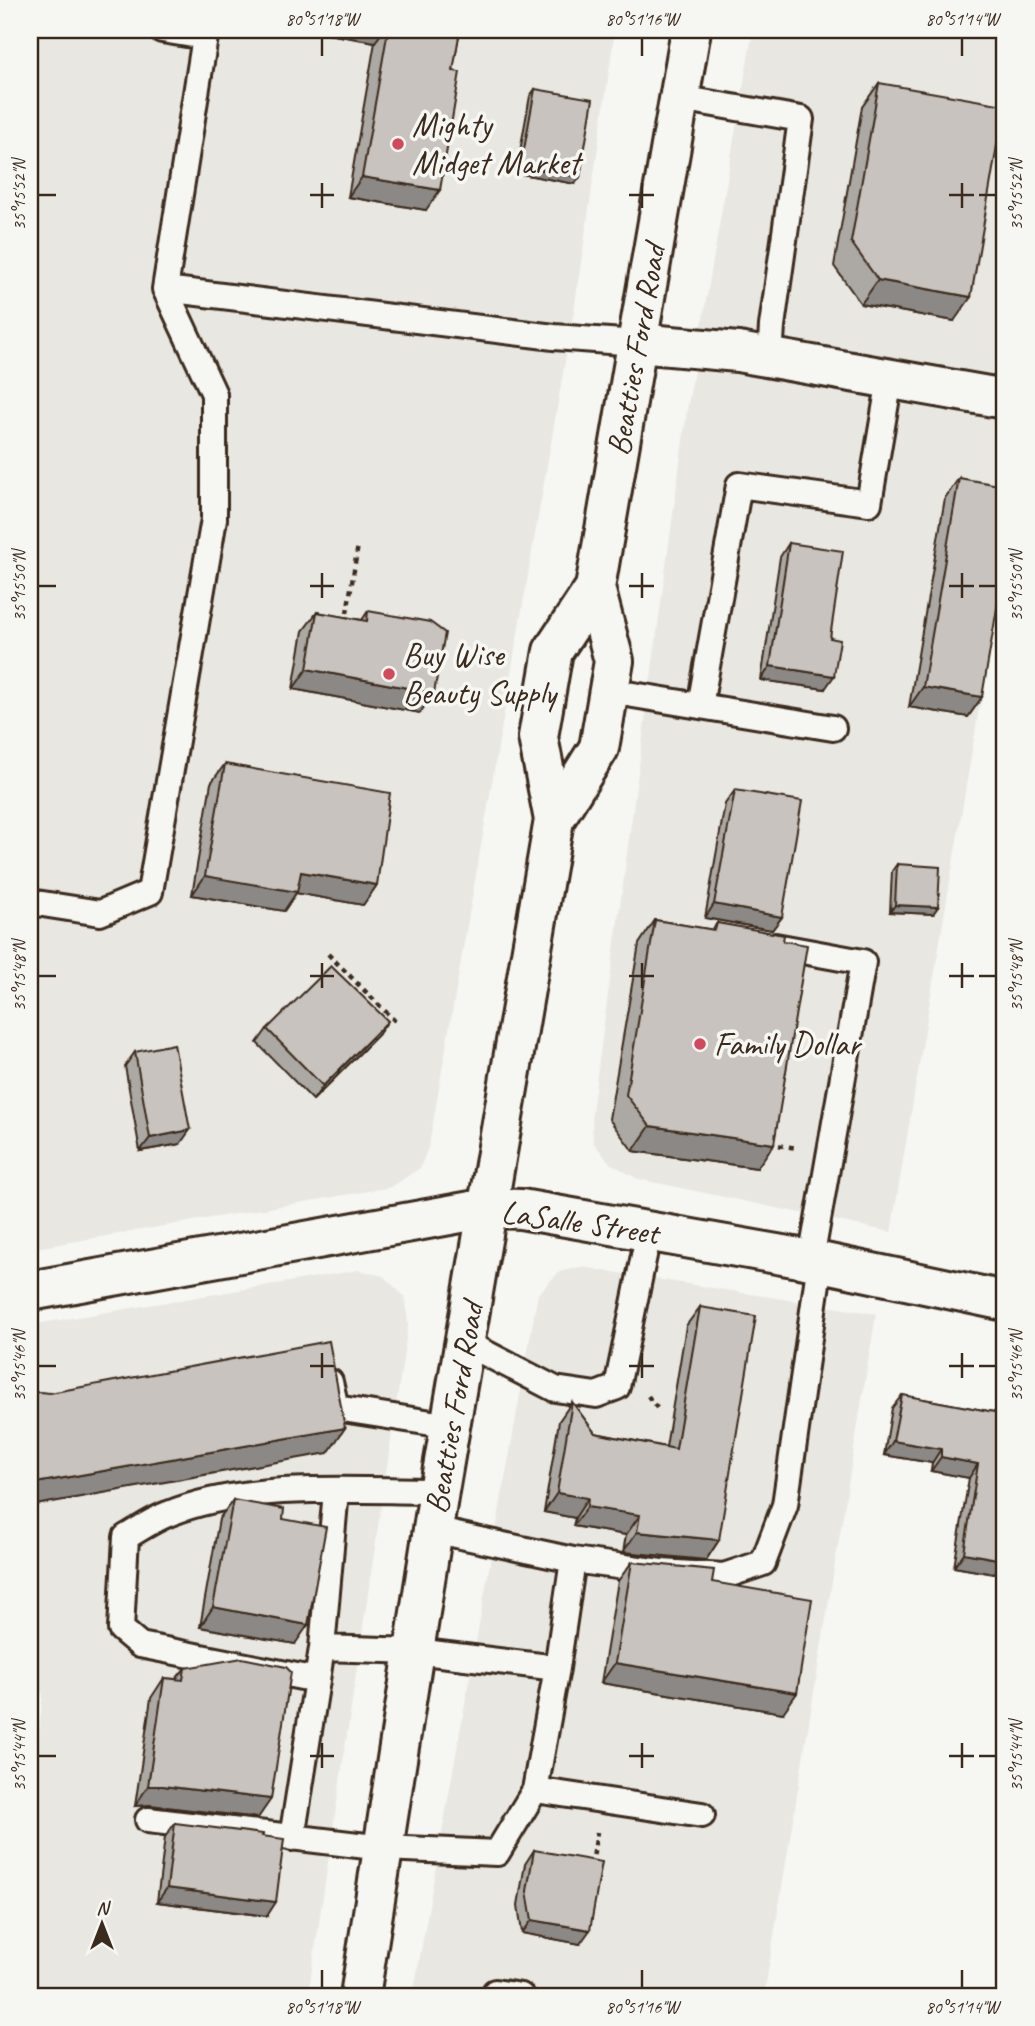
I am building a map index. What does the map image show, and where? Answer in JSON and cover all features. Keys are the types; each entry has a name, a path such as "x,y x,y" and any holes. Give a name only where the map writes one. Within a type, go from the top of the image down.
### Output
{"main road":[{"name":"Beatties Ford Road","path":"360,1996 439,1491 554,820 538,737 553,651 595,588 691,30"},
{"path":"637,343 719,349 1005,399"},
{"name":"Beatties Ford Road","path":"554,820 599,748 614,661 595,588"},
{"name":"LaSalle Street","path":"30,1291 488,1208 521,1209 816,1261 1005,1301"}],"lane":[{"path":"30,902 100,913 150,892 214,519 214,394 165,289 205,37 162,30"},
{"path":"680,97 802,119 772,326 770,358"},
{"path":"165,289 554,337 637,343"},
{"path":"700,705 739,485 869,503 890,379"},
{"path":"609,691 833,728"},
{"path":"433,1530 573,1560 661,1572 724,1576 763,1563 785,1505 816,1261 863,962 749,941"},
{"path":"464,1342 555,1389 596,1395 617,1387 649,1231"},
{"path":"326,1360 336,1408 451,1426"},
{"path":"317,1680 140,1645 121,1629 126,1537 168,1514 212,1501 278,1491 439,1491"},
{"path":"292,1838 322,1648 336,1491"},
{"path":"149,1820 383,1849 497,1853 535,1790 573,1560"},
{"path":"322,1648 415,1650 557,1668"},
{"path":"535,1790 702,1815"},
{"path":"494,1996 495,1992 520,1996"}],"path":[{"path":"346,613 358,545"},
{"path":"328,954 395,1021"}],"shaded area":[{"path":"30,30 615,30 575,304 429,1145 420,1168 391,1187 30,1249"},
{"path":"753,30 1005,30 1005,554 891,1232 638,1179 610,1163 593,1142 592,1113 687,411"},
{"path":"581,1267 876,1314 764,1996 413,1996 538,1294 559,1272"},
{"path":"359,1270 383,1276 405,1297 408,1325 308,1996 30,1996 30,1822 43,1693 30,1692 30,1325"}],"building":[{"path":"388,30 460,30 453,71 460,72 440,190 362,177"},
{"path":"879,83 1004,105 971,297 878,280 851,242"},
{"path":"535,89 593,99 580,177 521,166"},
{"path":"959,478 1005,486 1005,561 982,697 923,687"},
{"path":"789,543 843,551 830,638 840,640 834,676 770,666"},
{"path":"368,611 430,622 445,633 434,693 307,669 317,612 367,621"},
{"path":"225,764 390,793 377,885 301,872 297,892 205,876"},
{"path":"735,790 802,801 782,917 714,904"},
{"path":"897,864 940,867 938,907 895,905"},
{"name":"Family Dollar","path":"655,920 715,930 717,923 784,935 783,941 807,945 774,1144 650,1126 626,1095"},
{"path":"331,966 388,1021 323,1086 267,1029"},
{"path":"174,1044 190,1130 150,1138 135,1052"},
{"path":"700,1307 756,1316 719,1540 637,1532 640,1515 587,1507 588,1498 557,1493 572,1402 595,1433 676,1449"},
{"path":"329,1341 345,1428 30,1484 30,1393 50,1393"},
{"path":"902,1395 1005,1414 1003,1560 964,1553 978,1464 941,1457 941,1449 893,1441"},
{"path":"233,1500 284,1509 283,1519 326,1527 308,1625 213,1607"},
{"path":"632,1562 714,1570 712,1582 812,1599 797,1693 615,1663"},
{"path":"242,1658 286,1667 291,1672 271,1799 148,1786 164,1678 183,1680 185,1668"},
{"path":"175,1823 284,1839 276,1902 167,1888"},
{"path":"534,1850 602,1862 590,1930 532,1920 527,1891"}],"place":[{"name":"Mighty Midget Market","path":"398,144"},
{"name":"Buy Wise Beauty Supply","path":"389,674"},
{"name":"Family Dollar","path":"700,1044"}]}
